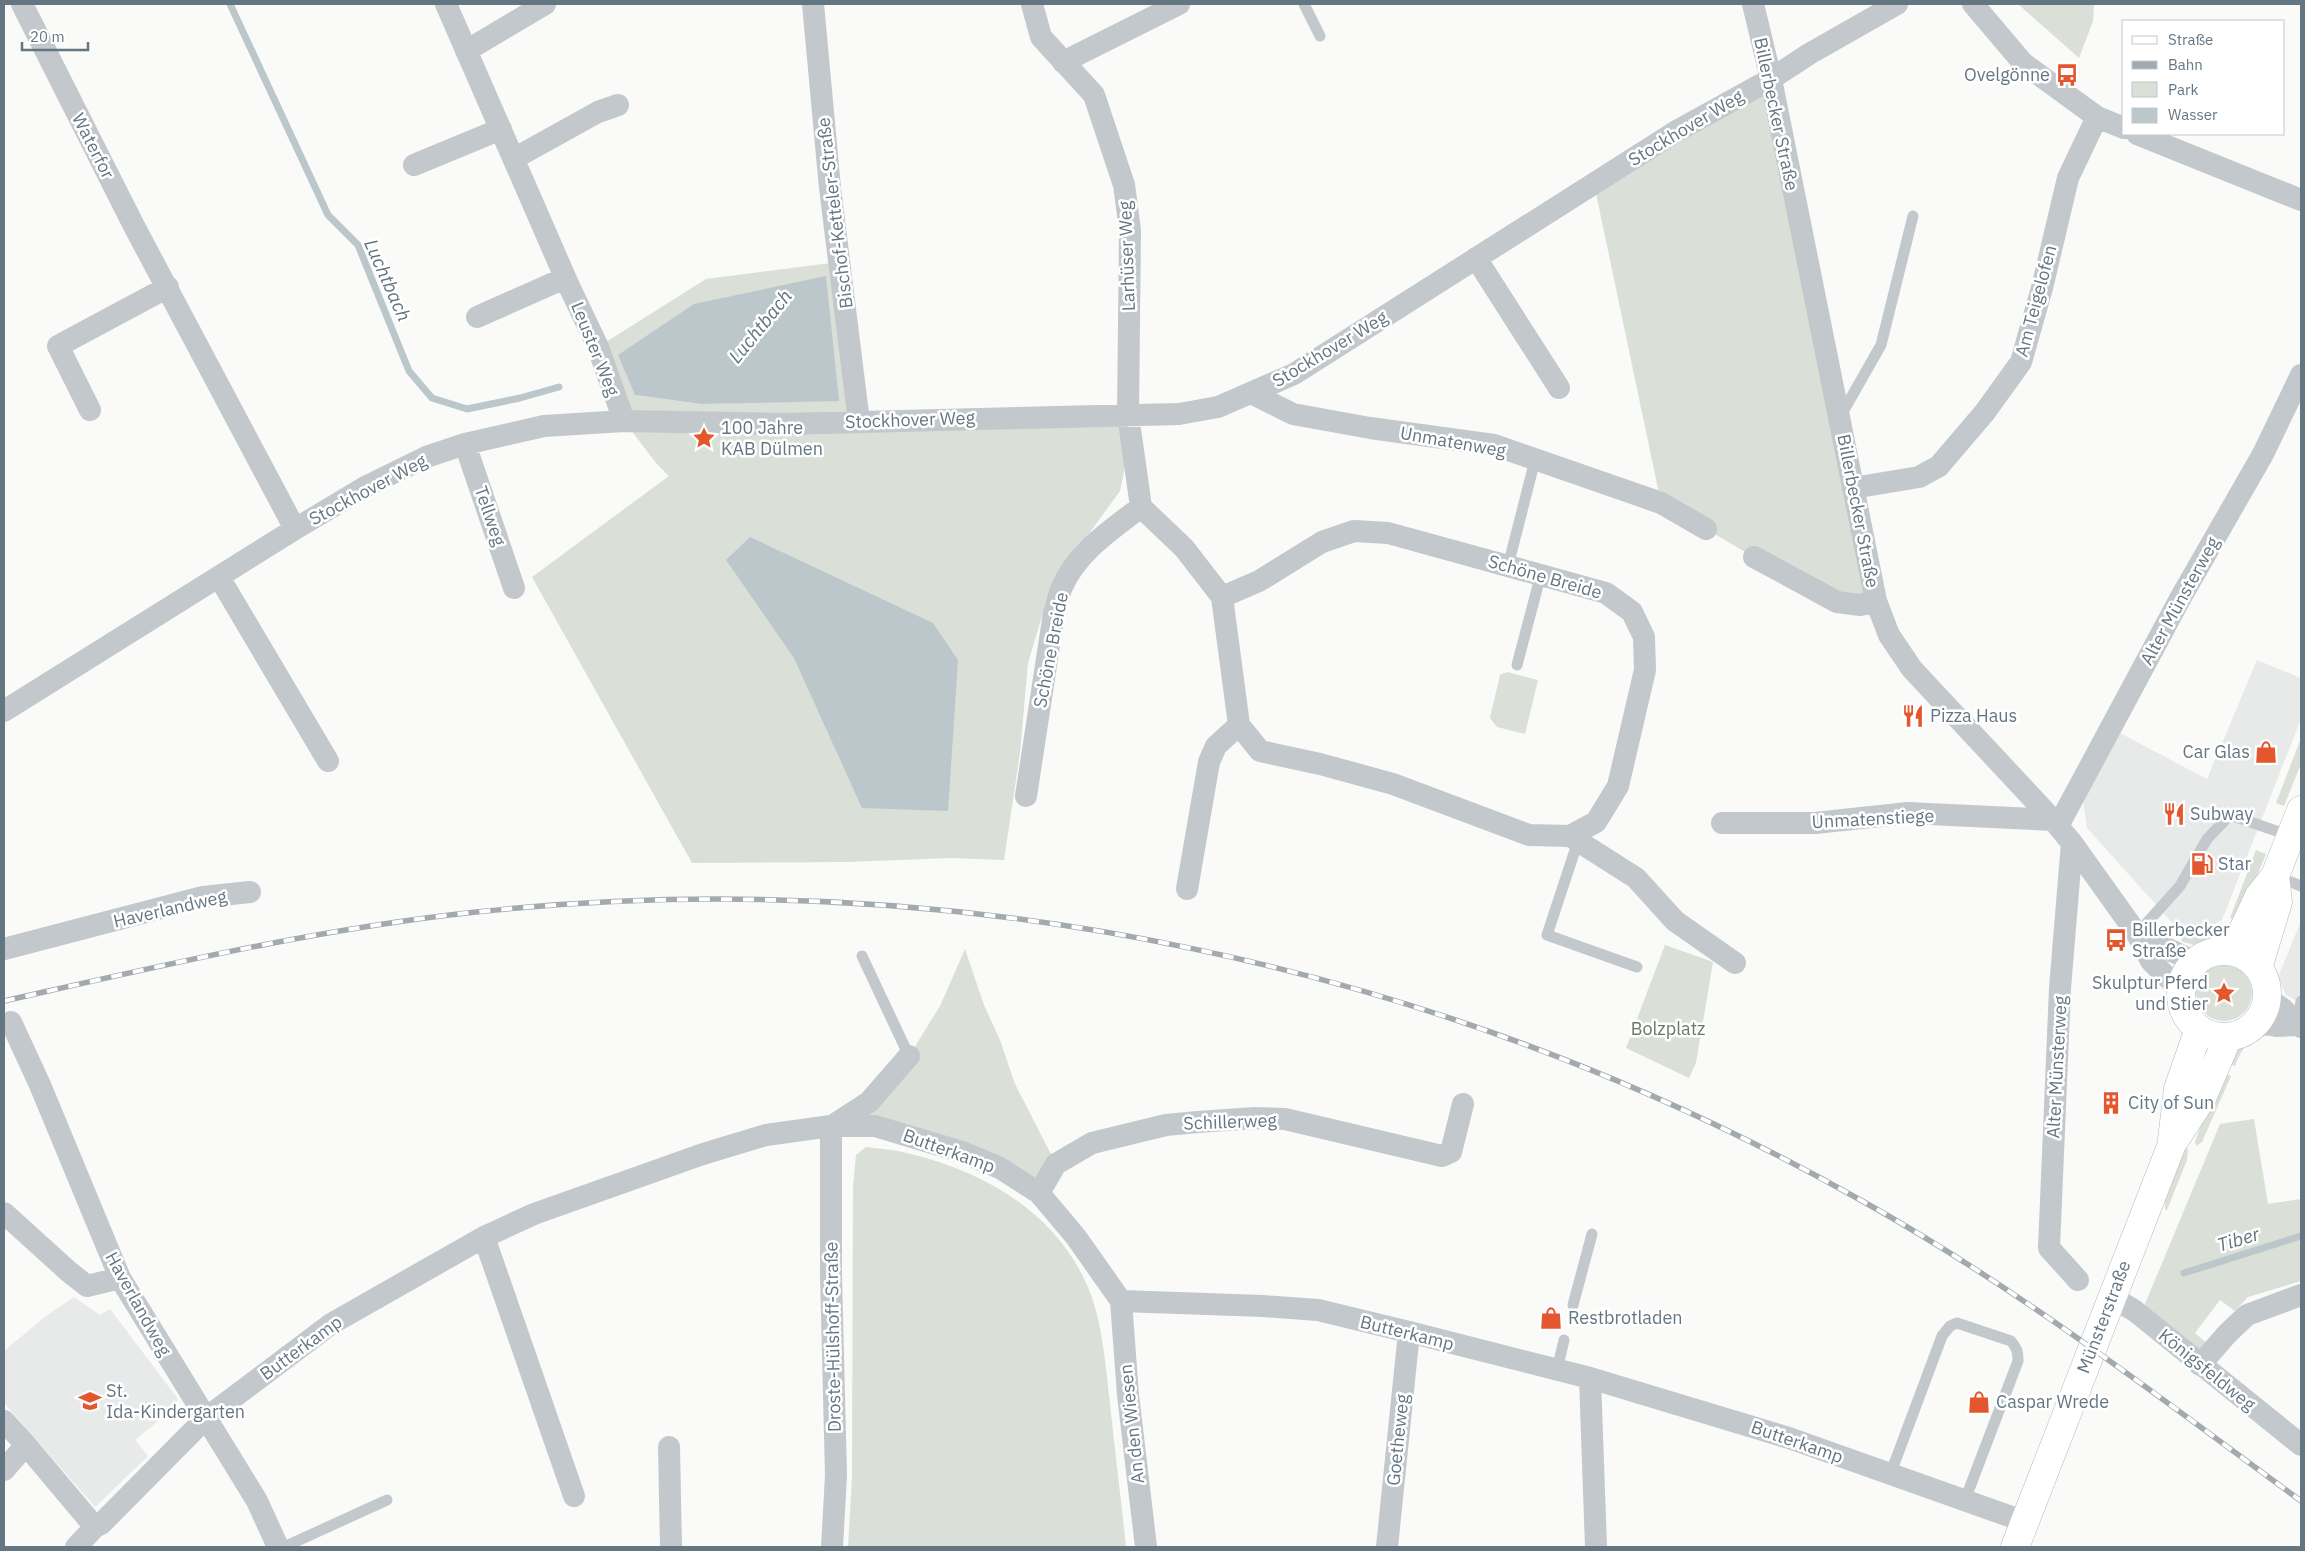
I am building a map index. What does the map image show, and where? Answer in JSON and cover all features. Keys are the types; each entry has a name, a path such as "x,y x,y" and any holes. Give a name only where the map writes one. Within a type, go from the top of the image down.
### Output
{"main road":[{"path":"2229,951 2244,928 2259,896 2275,876 2301,810"},
{"path":"2258,968 2278,902 2275,876"},
{"path":"2216,951 2229,951 2240,954 2258,968 2267,987 2262,1010 2248,1030 2228,1037 2213,1036 2199,1029 2188,1019 2182,1005 2181,990 2183,980 2195,962 2205,955 2216,951"},
{"name":"Münsterstraße","path":"2172,1144 2178,1089 2199,1029"},
{"name":"Münsterstraße","path":"2015,1547 2172,1144 2202,1098 2228,1037"}],"street":[{"name":"Waterfor","path":"22,4 78,118 295,529"},
{"name":"Leuster Weg","path":"446,4 565,278 598,347 624,421"},
{"path":"466,50 545,4"},
{"name":"Bischof-Ketteler-Straße","path":"813,4 830,188 859,422"},
{"name":"Larhüser Weg","path":"1032,4 1041,37 1094,95 1124,185 1130,230 1128,415"},
{"path":"1063,62 1179,4"},
{"name":"Billerbecker Straße","path":"1753,4 1771,79 1876,601 1889,635 1912,669 2061,830 2137,934 2151,961 2181,990"},
{"name":"Stockhover Weg","path":"4,712 295,529 367,486 426,458 465,444 544,426 624,421 784,424 1179,414 1218,407 1294,374 1674,132 1771,79 1809,54 1897,4"},
{"path":"1973,4 2023,63 2097,117 2122,127"},
{"path":"514,158 598,112 618,105"},
{"name":"Am Teigelofen","path":"1853,488 1918,476 1939,466 1985,412 2021,362 2042,288 2068,178 2097,117"},
{"path":"414,165 501,129"},
{"path":"2139,135 2301,200"},
{"path":"1476,258 1559,388"},
{"path":"477,317 565,278"},
{"path":"90,410 58,346 168,287"},
{"name":"Alter Münsterweg","path":"2078,1280 2049,1248 2060,988 2061,830 2180,597 2263,454 2301,375"},
{"name":"Unmatenweg","path":"1251,393 1293,414 1370,428 1494,445 1661,503 1706,529"},
{"path":"1128,415 1141,507 1184,548 1222,597 1239,725 1216,746 1209,762 1187,889"},
{"name":"Tellweg","path":"465,444 514,588"},
{"name":"Schöne Breide","path":"1026,796 1054,613 1061,588 1077,561 1141,507"},
{"name":"Schöne Breide","path":"1222,597 1259,581 1322,542 1354,531 1388,533 1606,593 1632,612 1644,637 1645,670 1618,786 1596,822 1574,839 1529,835 1392,784 1320,764 1260,751 1239,725"},
{"path":"1754,557 1837,602 1860,605 1876,601"},
{"path":"219,577 328,761"},
{"name":"Unmatenstiege","path":"1722,822 1814,823 1908,813 2061,830"},
{"path":"1574,839 1636,878 1675,921 1735,963"},
{"name":"Haverlandweg","path":"4,949 203,897 250,892"},
{"name":"Billerbecker Straße","path":"2137,934 2195,962"},
{"path":"2262,1010 2276,1026 2300,1026"},
{"name":"Haverlandweg","path":"11,1022 44,1094 120,1278 164,1353 257,1501 278,1547"},
{"name":"Butterkamp","path":"831,1126 869,1102 909,1056"},
{"name":"Schillerweg","path":"1039,1193 1056,1164 1092,1143 1166,1125 1222,1119 1255,1118 1285,1120 1442,1156 1451,1152 1463,1104"},
{"name":"Butterkamp","path":"76,1547 94,1527 101,1524 206,1418 331,1324 484,1237 534,1214 703,1154 766,1135 831,1126 875,1126 962,1152 1000,1168 1039,1193 1076,1237 1121,1301 1318,1310 1590,1378 1789,1438 2026,1522"},
{"name":"Droste-Hülshoff-Straße","path":"831,1126 831,1275 836,1475 832,1547"},
{"path":"4,1213 87,1286 120,1278"},
{"path":"484,1237 574,1496"},
{"path":"2200,1365 2227,1334 2247,1315 2301,1296"},
{"name":"Königsfeldweg","path":"2112,1297 2135,1311 2301,1445"},
{"name":"An den Wiesen","path":"1121,1301 1128,1395 1146,1547"},
{"name":"Goetheweg","path":"1387,1547 1408,1332"},
{"path":"1590,1378 1596,1547"},
{"path":"4,1421 94,1527"},
{"path":"4,1470 26,1445"},
{"path":"669,1447 671,1547"}],"lane":[{"path":"1304,4 1320,36"},
{"path":"1839,418 1881,345 1913,216"},
{"path":"1508,566 1535,460"},
{"path":"1517,666 1541,574"},
{"path":"2137,934 2180,886 2207,839 2230,815 2291,836"},
{"path":"1574,839 1547,935 1637,967"},
{"path":"2275,876 2301,886"},
{"path":"862,956 909,1056"},
{"path":"2300,1026 2301,1001"},
{"path":"1573,1305 1592,1234"},
{"path":"1890,1475 1942,1336 1950,1326 1958,1323 2011,1341 2018,1355 2018,1361 1965,1500"},
{"path":"1556,1370 1564,1340"},
{"path":"284,1547 387,1500"}],"shaded area":[{"path":"2257,660 2301,678 2301,719 2222,920 2208,928 2195,931 2184,930 2176,927 2087,828 2083,801 2118,732 2207,779"},
{"path":"2301,921 2301,1003 2286,995 2278,977"},
{"name":"St. Ida-Kindergarten","path":"74,1297 100,1315 110,1309 178,1399 175,1407 135,1440 148,1456 95,1507 4,1403 4,1351 46,1316"}],"green space":[{"path":"2018,4 2094,4 2093,21 2079,58"},
{"path":"1771,79 1876,601 1860,605 1754,557 1661,503 1594,184"},
{"path":"839,262 859,421 1128,415 1128,453 1120,491 1051,586 1028,663 1020,753 1004,860 951,858 846,862 692,863 532,577 669,476 656,463 624,421 598,347 706,279","holes":["635,395 838,400 701,404"]},
{"path":"1507,672 1538,680 1525,734 1497,727 1490,718 1500,675"},
{"path":"2301,738 2301,764 2284,806 2276,803"},
{"path":"2256,850 2266,854 2239,921 2230,918"},
{"path":"2225,927 2233,930 2220,941 2209,946 2197,946 2181,941 2183,936 2204,936"},
{"name":"Bolzplatz","path":"1665,945 1713,962 1696,1063 1689,1078 1626,1048"},
{"path":"965,949 984,1005 1000,1040 1015,1084 1056,1164 1039,1193 1000,1168 831,1126 909,1056 940,1006"},
{"path":"2224,965 2239,970 2247,978 2252,993 2247,1008 2239,1016 2224,1021 2209,1016 2201,1008 2196,993 2201,978 2209,970"},
{"path":"2263,1033 2269,1036 2251,1041 2240,1054 2235,1066 2224,1062 2240,1043 2250,1037"},
{"path":"2220,1072 2231,1076 2202,1142 2196,1146 2195,1142"},
{"path":"2254,1119 2268,1204 2301,1199 2301,1281 2248,1297 2235,1311 2220,1300 2195,1333 2209,1345 2196,1352 2147,1312 2145,1304 2220,1124"},
{"path":"866,1147 906,1153 940,1162 995,1186 1019,1202 1042,1221 1062,1243 1078,1267 1091,1295 1101,1335 1126,1547 848,1547 852,1478 853,1187 856,1155"},
{"path":"2185,1148 2188,1149 2187,1160 2167,1210 2165,1209 2165,1201"}],"water":[{"path":"826,276 839,401 701,404 635,395 618,355 694,304"},
{"path":"750,537 933,623 958,660 948,811 862,808 794,658 726,560"}],"waterway":[{"name":"Luchtbach","path":"230,4 328,215 358,245 409,371 432,398 467,409 520,398 559,387"},
{"name":"Tiber","path":"2184,1273 2301,1236"}],"railway":[{"path":"4,1001 238,950 357,928 476,912 656,900 837,902 1016,919 1193,949 1367,992 1537,1049 1703,1119 1864,1202 1977,1270 2141,1383 2301,1501"}],"place":[{"name":"Ovelgönne","path":"2067,75"},
{"name":"100 Jahre KAB Dülmen","path":"704,438"},
{"name":"Pizza Haus","path":"1913,716"},
{"name":"Car Glas","path":"2266,752"},
{"name":"Subway","path":"2174,814"},
{"name":"Star","path":"2202,864"},
{"name":"Billerbecker Straße","path":"2116,940"},
{"name":"Skulptur Pferd und Stier","path":"2224,993"},
{"name":"City of Sun","path":"2111,1103"},
{"name":"Restbrotladen","path":"1551,1318"},
{"name":"St. Ida-Kindergarten","path":"90,1401"},
{"name":"Caspar Wrede","path":"1979,1402"}]}
